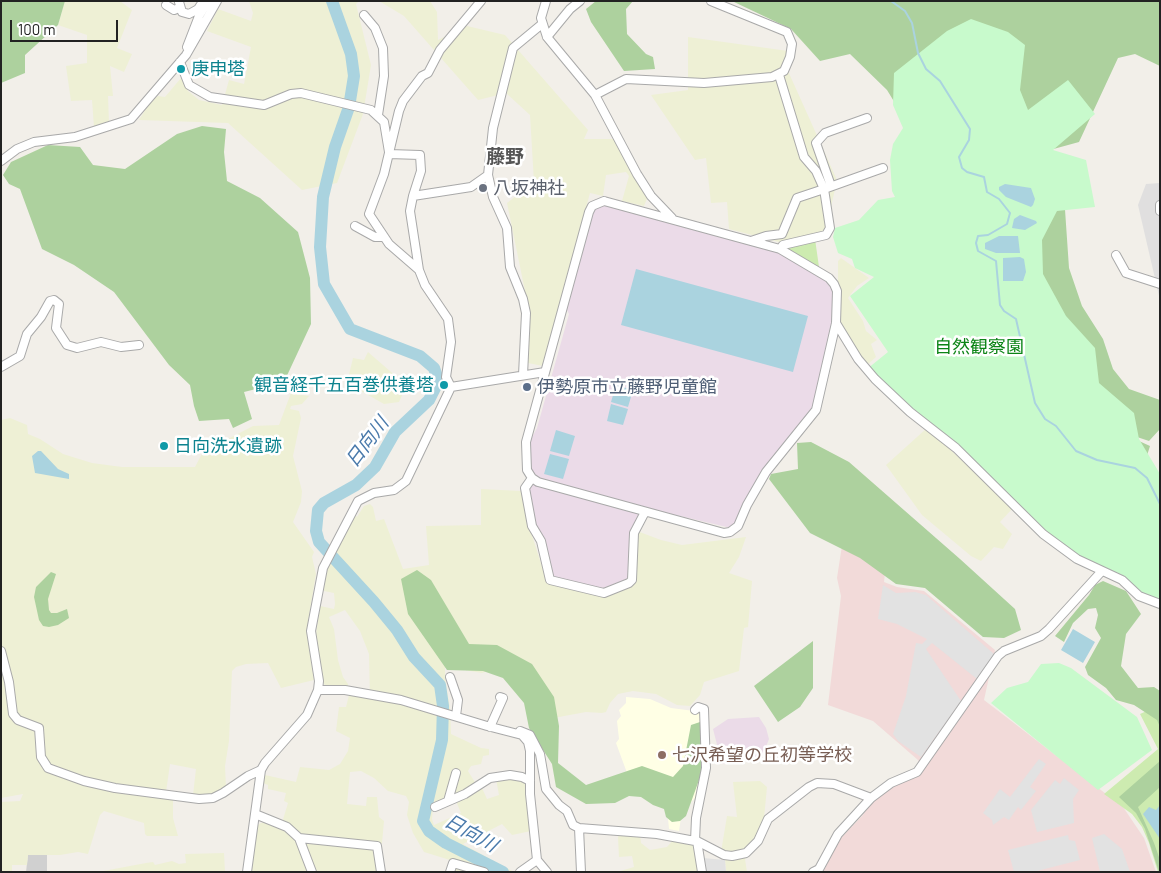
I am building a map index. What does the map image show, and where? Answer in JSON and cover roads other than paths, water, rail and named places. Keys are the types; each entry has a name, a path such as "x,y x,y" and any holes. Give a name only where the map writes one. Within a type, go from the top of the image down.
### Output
{"street":[{"path":"166,5 174,10 179,5 189,14 198,9 203,1"},
{"path":"186,55 188,40 208,1"},
{"path":"1,160 17,149 34,142 75,137 131,119 186,55 217,1"},
{"path":"419,270 384,237 369,214 384,174 398,111 403,101 422,76 428,73 440,50 480,1"},
{"path":"546,1 541,18 547,37 595,95 637,174 651,196 674,219"},
{"path":"547,37 580,1"},
{"path":"595,95 626,78 704,83 779,75 787,68 792,44 787,32 712,1"},
{"path":"364,15 375,28 383,48 384,76 378,114"},
{"path":"523,375 526,313 523,299 510,267 507,228 493,197 488,175 493,128 513,48 542,24"},
{"path":"180,62 189,84 195,90 210,97 264,105 291,94 301,93 364,108 378,114 384,122 389,153"},
{"path":"779,75 804,157 816,171 824,189 830,228 826,235 783,245 780,249"},
{"path":"826,188 816,143 825,133 867,118"},
{"path":"389,153 420,155 421,171 410,211 419,270 425,285 450,323 451,342 446,377 451,387"},
{"path":"751,241 766,236 782,234 797,198 882,168"},
{"path":"413,196 471,187 488,175"},
{"path":"799,188 801,197"},
{"path":"604,201 751,241 780,249 829,278 837,291 836,323 816,410 766,472 735,530 724,533 538,482 532,478 527,470 525,448 592,206 604,201"},
{"path":"1160,205 1160,211"},
{"path":"355,226 375,237 384,237"},
{"path":"1116,255 1126,273 1160,284"},
{"path":"1,367 20,356 27,334 41,317 50,301 54,300 59,304 56,328 68,344 78,348 101,342 121,347 140,344"},
{"path":"836,323 858,358 882,385 910,412 956,448 1043,534 1061,549 1101,572 1122,580 1139,596 1160,604"},
{"path":"451,387 545,372"},
{"path":"247,872 261,770 307,715 318,690 319,681 312,631 320,579 328,558 355,505 363,497 394,490 406,481 451,387"},
{"path":"532,478 525,488 532,526 541,541 550,580 604,593 629,583 632,580 634,533 645,512"},
{"path":"813,872 821,865 838,834 871,798 891,783 917,772 998,656 1004,651 1041,636 1049,630 1101,572"},
{"path":"1,651 13,714 18,720 39,728 41,757 48,768 84,781 115,788 199,799 213,798 224,793 248,776 261,770"},
{"path":"450,677 458,700 452,715"},
{"path":"318,690 371,694 438,710 490,727 516,732 521,731 530,735 540,754 546,789 558,805 567,811 573,825 578,828 657,834 696,841 724,855 732,856 746,853 758,841 768,819 809,787 818,783 834,784 871,798"},
{"path":"490,727 503,698 500,697"},
{"path":"695,710 698,707 704,709 706,768 696,818 696,841 702,872"},
{"path":"516,732 526,738 530,746 530,781 537,860 547,872"},
{"path":"448,801 456,772"},
{"path":"435,807 490,778 510,775 522,777 530,781"},
{"path":"255,814 287,826 299,838 312,872"},
{"path":"578,828 581,872"},
{"path":"299,838 377,846 386,844"},
{"path":"377,846 381,872"},
{"path":"521,871 537,860"},
{"path":"450,872 453,863 484,872"}],"water":[{"path":"1005,184 1031,188 1035,199 1033,205 1031,207 1006,197 999,190 999,187"},
{"path":"1020,215 1037,223 1025,230 1012,228 1014,219"},
{"path":"999,236 1018,236 1020,253 996,253 985,249 985,243"},
{"path":"1020,257 1024,259 1026,272 1023,281 1003,281 1003,258"},
{"path":"636,269 808,316 793,372 621,325"},
{"path":"616,385 633,390 628,407 611,402"},
{"path":"611,404 628,409 623,425 607,421"},
{"path":"556,430 575,436 569,456 550,451"},
{"path":"41,451 58,469 69,474 69,479 35,473 32,456"},
{"path":"550,454 569,459 563,479 544,474"},
{"path":"1073,629 1095,642 1083,663 1061,650"},
{"path":"1160,805 1160,839 1143,814 1149,807 1156,810"}],"waterway":[{"name":"日向川","path":"332,1 351,54 354,76 349,107 335,147 323,197 320,247 324,284 350,329 420,356 434,368 437,377 436,386 429,400 395,432 375,467 356,485 324,503 318,510 316,531 319,542 374,602 397,630 414,657 440,685 443,706 442,740 423,821 429,831 446,843 503,872"},
{"path":"891,1 905,11 912,23 918,53 926,69 940,81 970,129 969,140 959,157 962,168 967,172 984,177 987,192 999,199 1010,213 1007,224 988,235 978,236 976,243 978,251 996,261 1000,305 1004,311 1016,319 1035,403 1045,419 1056,426 1076,451 1097,460 1135,468 1147,478 1160,504"}],"place":[{"name":"庚申塔","path":"181,69"},
{"name":"八坂神社","path":"483,188"},
{"name":"観音経千五百巻供養塔","path":"444,385"},
{"name":"伊勢原市立藤野児童館","path":"527,387"},
{"name":"日向洗水遺跡","path":"164,446"},
{"name":"七沢希望の丘初等学校","path":"662,755"}],"district":[{"name":"藤野","path":"505,157"}],"park label":[{"name":"自然観察園","path":"979,347"}]}
